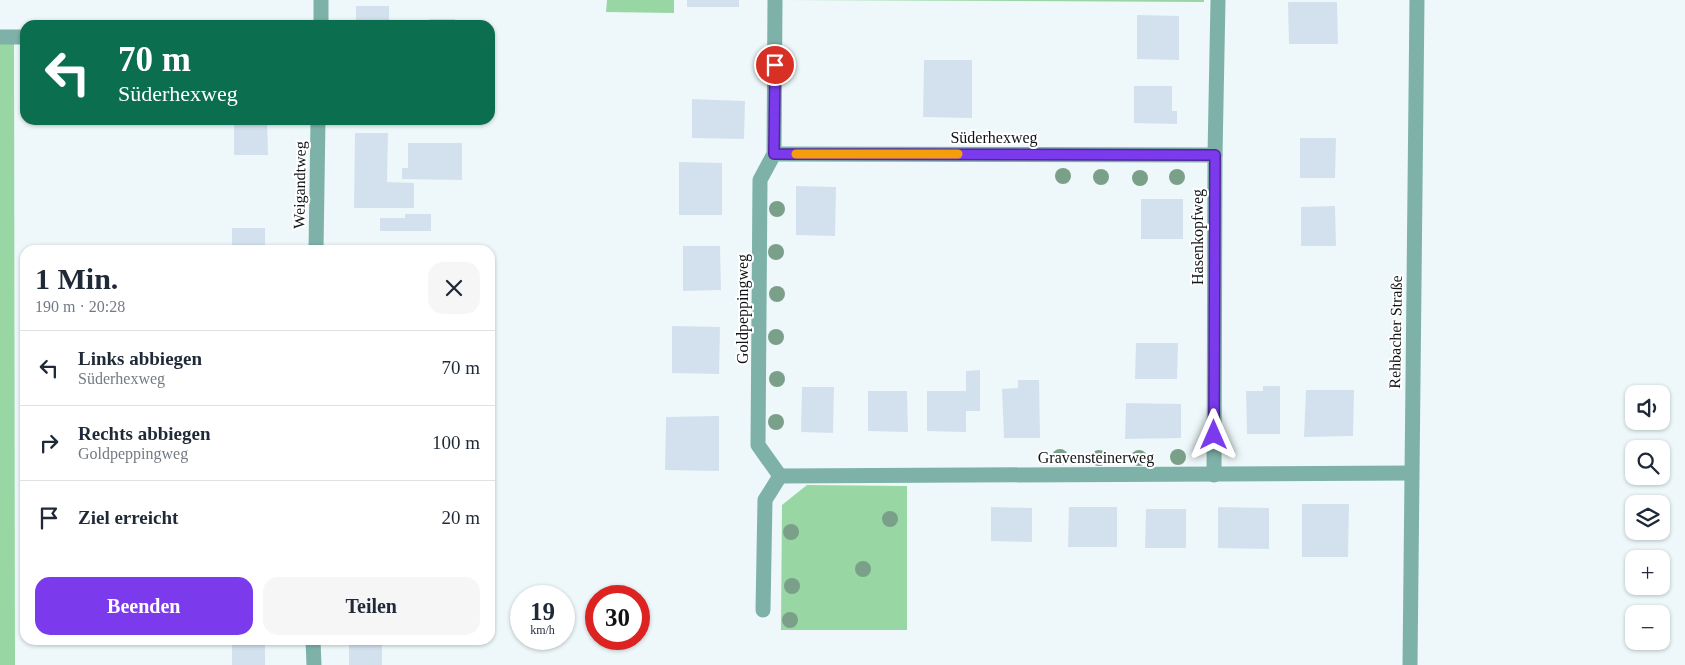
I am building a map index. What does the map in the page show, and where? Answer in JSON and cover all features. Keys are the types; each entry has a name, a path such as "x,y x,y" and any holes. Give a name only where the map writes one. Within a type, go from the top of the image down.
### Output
{"street":[{"path":"321,20 322,0"},
{"name":"Goldpeppingweg","path":"776,0 774,154 760,180 758,445 780,476"},
{"name":"Hasenkopfweg","path":"1214,475 1215,155 1218,0"},
{"name":"Rehbacher Straße","path":"1410,665 1417,0"},
{"path":"0,37 20,37"},
{"name":"Weigandtweg","path":"316,245 318,125"},
{"name":"Süderhexweg","path":"774,154 1215,155"},
{"name":"Gravensteinerweg","path":"780,476 1411,473"},
{"path":"763,610 765,500 780,476"},
{"path":"314,645 314,665"}],"green space":[{"path":"607,0 674,0 674,13 606,12"},
{"path":"786,0 1204,0 1204,2"},
{"path":"0,37 14,37 15,665 0,665"},
{"path":"807,485 907,486 907,630 781,630 782,505"}],"building":[{"path":"687,0 739,0 739,7 687,7"},
{"path":"1288,2 1337,2 1338,44 1289,44"},
{"path":"356,6 389,6 389,20 356,20"},
{"path":"1137,15 1179,16 1179,60 1137,59"},
{"path":"429,19 455,19 455,20"},
{"path":"924,60 972,60 972,118 923,117"},
{"path":"1134,86 1172,86 1172,111 1177,111 1177,124 1134,123"},
{"path":"692,99 745,101 744,139 692,138"},
{"path":"234,125 267,125 268,155 234,155"},
{"path":"355,133 388,133 387,182 414,183 414,208 354,208"},
{"path":"1300,138 1336,138 1335,178 1300,178"},
{"path":"408,143 462,143 462,180 402,179 402,168 408,168"},
{"path":"679,162 722,163 722,215 679,215"},
{"path":"796,186 836,187 835,236 796,235"},
{"path":"1141,199 1183,199 1183,239 1141,239"},
{"path":"1335,206 1336,246 1301,246 1301,207"},
{"path":"405,214 431,214 431,231 380,231 380,218 405,218"},
{"path":"232,228 265,228 265,245 232,245"},
{"path":"683,246 720,246 721,290 683,291"},
{"path":"672,326 720,327 719,374 672,373"},
{"path":"1136,343 1178,343 1177,379 1135,379"},
{"path":"980,370 980,411 966,411 966,432 927,431 927,391 966,391 966,371"},
{"path":"1018,380 1039,380 1040,438 1004,438 1002,389 1018,388"},
{"path":"1263,386 1280,386 1280,434 1247,434 1246,391 1263,391"},
{"path":"802,387 834,387 833,433 801,432"},
{"path":"1306,390 1354,390 1353,436 1304,437"},
{"path":"868,391 907,391 908,432 868,431"},
{"path":"1126,403 1181,404 1181,438 1125,439"},
{"path":"719,416 719,471 665,470 666,417"},
{"path":"1302,504 1349,504 1348,557 1302,557"},
{"path":"991,507 1032,508 1032,542 991,541"},
{"path":"1069,507 1117,507 1117,547 1068,547"},
{"path":"1218,507 1269,508 1269,549 1218,548"},
{"path":"1146,509 1186,509 1186,548 1145,548"},
{"path":"232,645 265,645 265,665 232,665"},
{"path":"349,645 382,645 382,665 349,665"}],"slow traffic":[{"path":"796,154 958,154"}],"route":[{"path":"775,65 774,154 1215,155 1214,435"}]}
